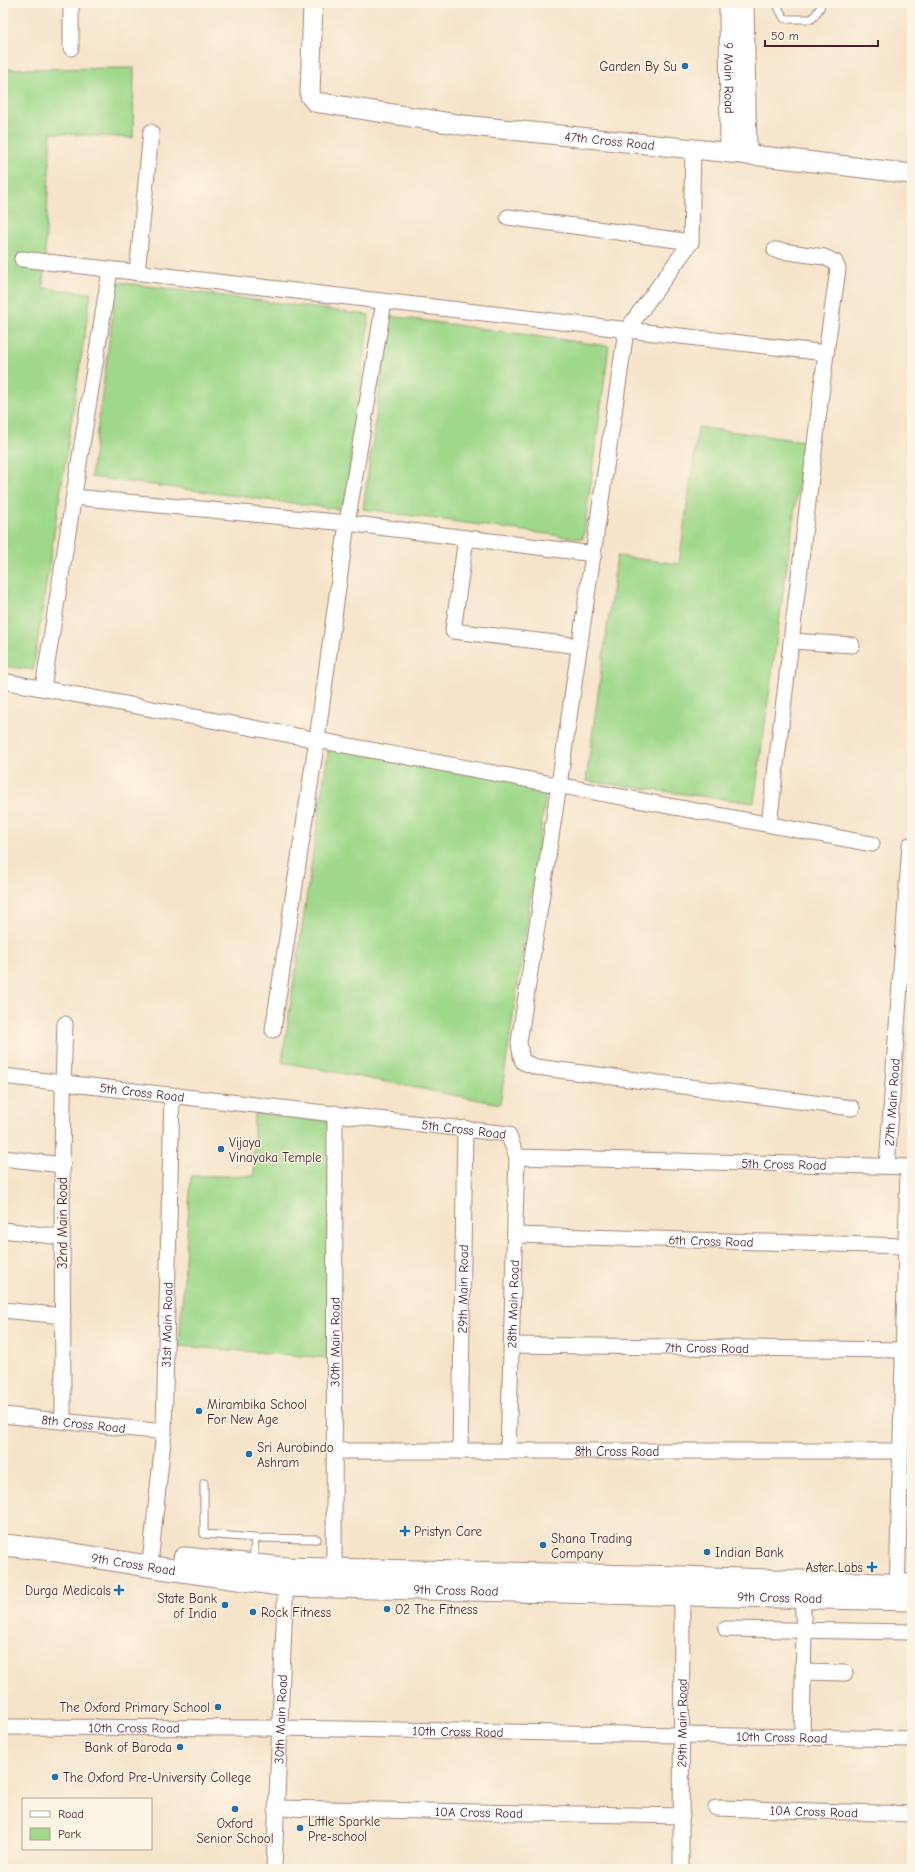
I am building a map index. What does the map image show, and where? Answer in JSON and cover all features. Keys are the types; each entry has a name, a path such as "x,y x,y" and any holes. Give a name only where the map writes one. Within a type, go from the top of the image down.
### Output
{"main road":[{"name":"9th Cross Road","path":"3,1534 151,1554 253,1565 286,1577 334,1570 682,1586 802,1597 904,1592"},
{"name":"9th Cross Road","path":"3,1545 44,1549 145,1566 286,1577 904,1592"}],"street":[{"path":"71,3 71,48"},
{"name":"47th Cross Road","path":"313,3 310,96 315,102 463,125 912,174"},
{"name":"9 Main Road","path":"729,3 738,154"},
{"path":"738,154 744,3"},
{"path":"137,273 151,132"},
{"path":"693,149 691,242 626,331 594,554 519,1042 520,1056 523,1062 536,1067 852,1108"},
{"path":"508,217 691,242"},
{"path":"769,824 826,354 838,269 835,262 824,257 775,250"},
{"path":"22,259 826,354"},
{"path":"43,688 110,270"},
{"path":"273,1030 317,739 347,523 384,302"},
{"path":"74,497 347,523 594,554"},
{"path":"466,538 453,631 580,646"},
{"path":"792,641 852,645"},
{"path":"3,681 872,844"},
{"name":"27th Main Road","path":"887,1166 911,845"},
{"name":"32nd Main Road","path":"63,1421 62,1237 65,1024"},
{"name":"5th Cross Road","path":"3,1076 508,1134 517,1157 910,1167"},
{"name":"31st Main Road","path":"151,1554 164,1432 172,1095"},
{"name":"30th Main Road","path":"334,1570 335,1113"},
{"name":"29th Main Road","path":"460,1451 465,1128"},
{"name":"28th Main Road","path":"508,1451 517,1157"},
{"path":"3,1158 63,1166"},
{"path":"904,1592 900,1451 906,1246 910,1167"},
{"path":"3,1230 62,1237"},
{"name":"6th Cross Road","path":"515,1235 906,1246"},
{"path":"3,1310 63,1316"},
{"name":"7th Cross Road","path":"511,1345 903,1350"},
{"name":"8th Cross Road","path":"3,1415 164,1432"},
{"name":"8th Cross Road","path":"334,1450 900,1451"},
{"name":"30th Main Road","path":"274,1869 286,1577"},
{"name":"29th Main Road","path":"681,1869 682,1586"},
{"path":"802,1597 804,1631 802,1737"},
{"path":"726,1629 912,1632"},
{"path":"803,1672 845,1672"},
{"name":"10th Cross Road","path":"3,1727 280,1728 912,1739"},
{"name":"10A Cross Road","path":"276,1808 682,1816"},
{"name":"10A Cross Road","path":"716,1808 912,1814"}],"lane":[{"path":"777,3 784,18 812,19 820,8 821,3"},
{"path":"204,1483 204,1534 255,1538 317,1539"},
{"path":"253,1565 255,1538"}],"green space":[{"path":"134,68 133,138 51,133 43,288 91,293 33,670 3,666 3,69"},
{"path":"117,282 369,315 344,510 91,477"},
{"path":"390,316 609,346 583,539 363,509"},
{"path":"698,427 804,441 754,803 586,781 617,556 679,564"},
{"path":"329,746 547,786 500,1104 282,1062"},
{"path":"254,1113 330,1121 328,1358 179,1346 191,1176 254,1176"}],"place":[{"name":"Garden By Su","path":"685,66"},
{"name":"Vijaya Vinayaka Temple","path":"221,1149"},
{"name":"Mirambika School For New Age","path":"199,1411"},
{"name":"Sri Aurobindo Ashram","path":"249,1454"},
{"name":"Pristyn Care","path":"405,1531"},
{"name":"Shana Trading Company","path":"543,1545"},
{"name":"Indian Bank","path":"707,1552"},
{"name":"Aster Labs","path":"872,1567"},
{"name":"Durga Medicals","path":"119,1590"},
{"name":"State Bank of India","path":"225,1605"},
{"name":"O2 The Fitness","path":"387,1609"},
{"name":"Rock Fitness","path":"253,1612"},
{"name":"The Oxford Primary School","path":"218,1707"},
{"name":"Bank of Baroda","path":"180,1747"},
{"name":"The Oxford Pre-University College","path":"55,1777"},
{"name":"Oxford Senior School","path":"235,1809"},
{"name":"Little Sparkle Pre-school","path":"300,1828"}]}
